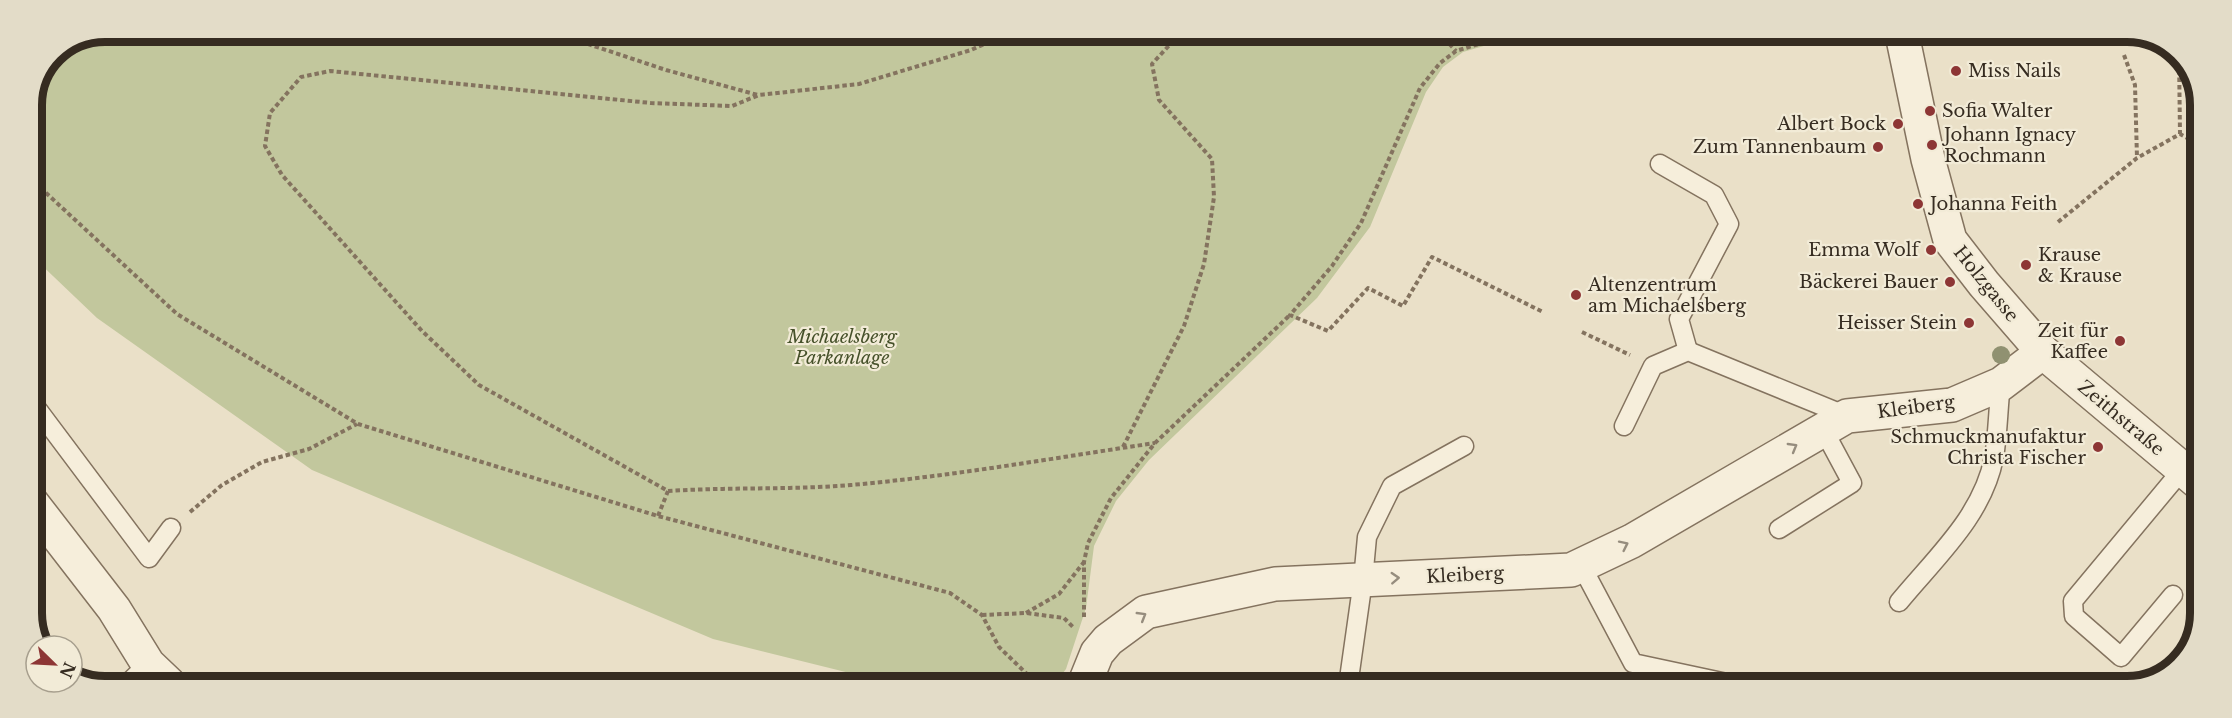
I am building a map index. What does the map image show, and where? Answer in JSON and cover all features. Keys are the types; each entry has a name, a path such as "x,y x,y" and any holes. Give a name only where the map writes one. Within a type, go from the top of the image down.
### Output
{"street":[{"name":"Holzgasse","path":"1904,42 1928,159 1950,240 1984,284 2043,352"},
{"name":"Kleiberg","path":"1085,676 1090,646 1108,640 1146,612 1275,584 1571,570 1632,541 1835,423 1952,405 2001,384 2043,352"},
{"name":"Zeithstraße","path":"2043,352 2190,476"},
{"path":"42,515 114,609 148,676"}],"lane":[{"path":"1624,426 1653,366 1688,351 1679,319 1729,224 1714,195 1660,164"},
{"name":"Kleiberg","path":"1688,351 1835,423"},
{"path":"1899,602 1969,519 1985,486 1994,458 2001,384"},
{"path":"42,415 149,558 171,528"},
{"path":"1779,529 1852,483 1835,423"},
{"path":"1349,676 1367,537 1392,486 1464,446"},
{"path":"2173,595 2121,657 2074,616 2073,601 2190,476"},
{"path":"1581,565 1633,663 1694,676"}],"path":[{"path":"582,42 666,70 759,95"},
{"path":"989,42 971,50 860,84 759,95 732,105 651,103 330,71 301,77 270,113 265,146 282,175 422,331 479,385 668,491 759,490 852,484 946,474 1155,443"},
{"path":"1122,448 1184,326 1204,264 1214,197 1212,159 1159,100 1152,64 1172,42"},
{"path":"1448,42 1456,51"},
{"path":"1090,646 1084,562 1088,543 1111,498 1155,443 1290,315 1332,266 1361,223 1420,88 1440,63 1456,51 1485,42"},
{"path":"2124,55 2135,85 2137,158"},
{"path":"2179,70 2180,135"},
{"path":"2180,135 2190,140"},
{"path":"2058,222 2137,158 2180,135"},
{"path":"42,188 177,314 357,424 658,516 950,593 982,615 999,647 1031,676"},
{"path":"1290,315 1328,331 1368,288 1403,306 1432,257 1543,312"},
{"path":"1582,332 1653,366"},
{"path":"171,528 222,485 262,462 309,449 357,424"},
{"path":"658,516 668,491"},
{"path":"1026,614 1059,594 1084,562"},
{"path":"982,615 1026,614 1064,618 1090,646"}],"green space":[{"name":"Michaelsberg Parkanlage","path":"1495,42 1463,52 1443,67 1426,92 1370,227 1317,298 1149,460 1116,501 1094,546 1086,608 1066,669 1061,676 862,676 713,639 312,470 97,318 42,266 43,93 53,70 61,61 70,53 93,43"}],"place":[{"name":"Miss Nails","path":"1956,71"},
{"name":"Sofia Walter","path":"1930,111"},
{"name":"Albert Bock","path":"1898,124"},
{"name":"Johann Ignacy Rochmann","path":"1932,145"},
{"name":"Zum Tannenbaum","path":"1878,147"},
{"name":"Johanna Feith","path":"1918,204"},
{"name":"Emma Wolf","path":"1931,250"},
{"name":"Krause & Krause","path":"2026,265"},
{"name":"Bäckerei Bauer","path":"1950,282"},
{"name":"Altenzentrum am Michaelsberg","path":"1576,295"},
{"name":"Heisser Stein","path":"1969,323"},
{"name":"Zeit für Kaffee","path":"2120,341"},
{"name":"Schmuckmanufaktur Christa Fischer","path":"2098,447"}]}
